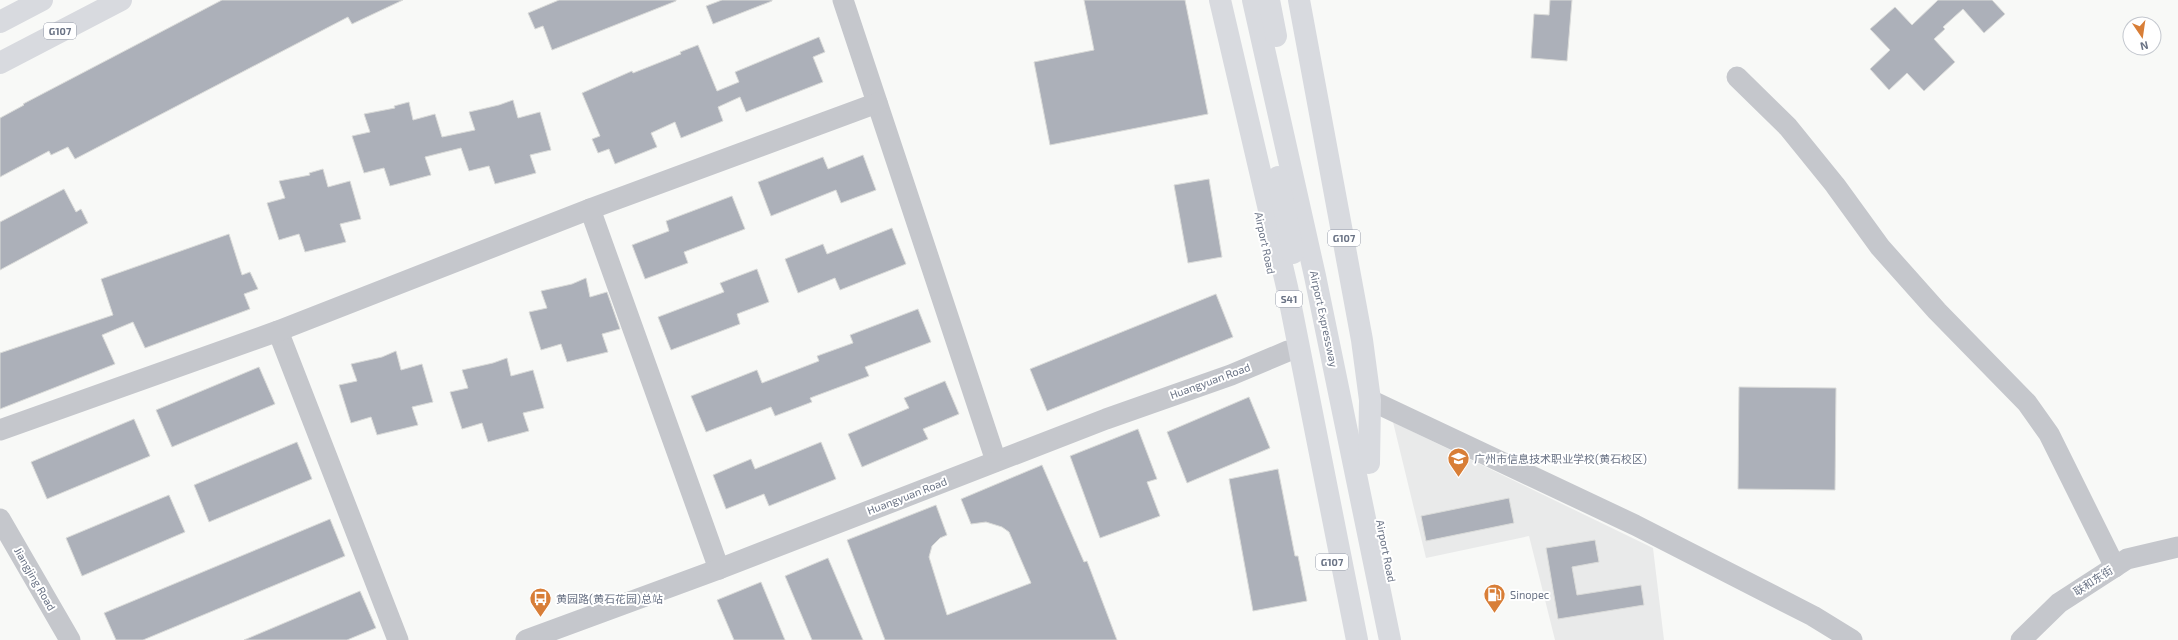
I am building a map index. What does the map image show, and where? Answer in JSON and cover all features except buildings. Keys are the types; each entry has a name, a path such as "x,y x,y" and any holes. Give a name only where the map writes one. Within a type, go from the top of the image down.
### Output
{"highway":[{"path":"0,22 42,0"},
{"name":"G107","path":"0,63 121,0"},
{"name":"Airport Road","path":"1216,0 1317,485 1347,640"},
{"name":"S41","path":"1220,0 1287,288 1357,640"},
{"name":"Airport Road","path":"1244,0 1320,393 1323,428 1317,485"},
{"name":"Airport Expressway","path":"1253,0 1317,284 1390,640"},
{"name":"Airport Road","path":"1269,0 1298,149 1369,463 1403,640"},
{"name":"Airport Road","path":"1299,0 1347,256 1370,400 1369,463"}],"street":[{"path":"843,0 996,461"},
{"path":"1737,77 1788,127 1834,185 1880,247 1937,311 2027,403 2049,434 2115,567"},
{"path":"0,430 278,331 590,209 877,103"},
{"path":"590,209 719,569"},
{"path":"278,331 398,640"},
{"name":"Huangyuan Road","path":"526,640 719,569 1106,419 1231,375 1288,351"},
{"path":"1370,400 1635,525 1813,616 1852,640"},
{"name":"Jiangjing Road","path":"0,519 70,640"},
{"name":"联和东街","path":"2021,640 2059,603 2127,559 2178,547"}],"shaded area":[{"name":"广州市信息技术职业学校(黄石校区)","path":"1393,422 1653,548 1664,640 1555,640 1529,536 1426,558"}],"place":[{"name":"广州市信息技术职业学校(黄石校区)","path":"1459,478"},
{"name":"Sinopec","path":"1494,614"},
{"name":"黄园路(黄石花园)总站","path":"540,618"}]}
